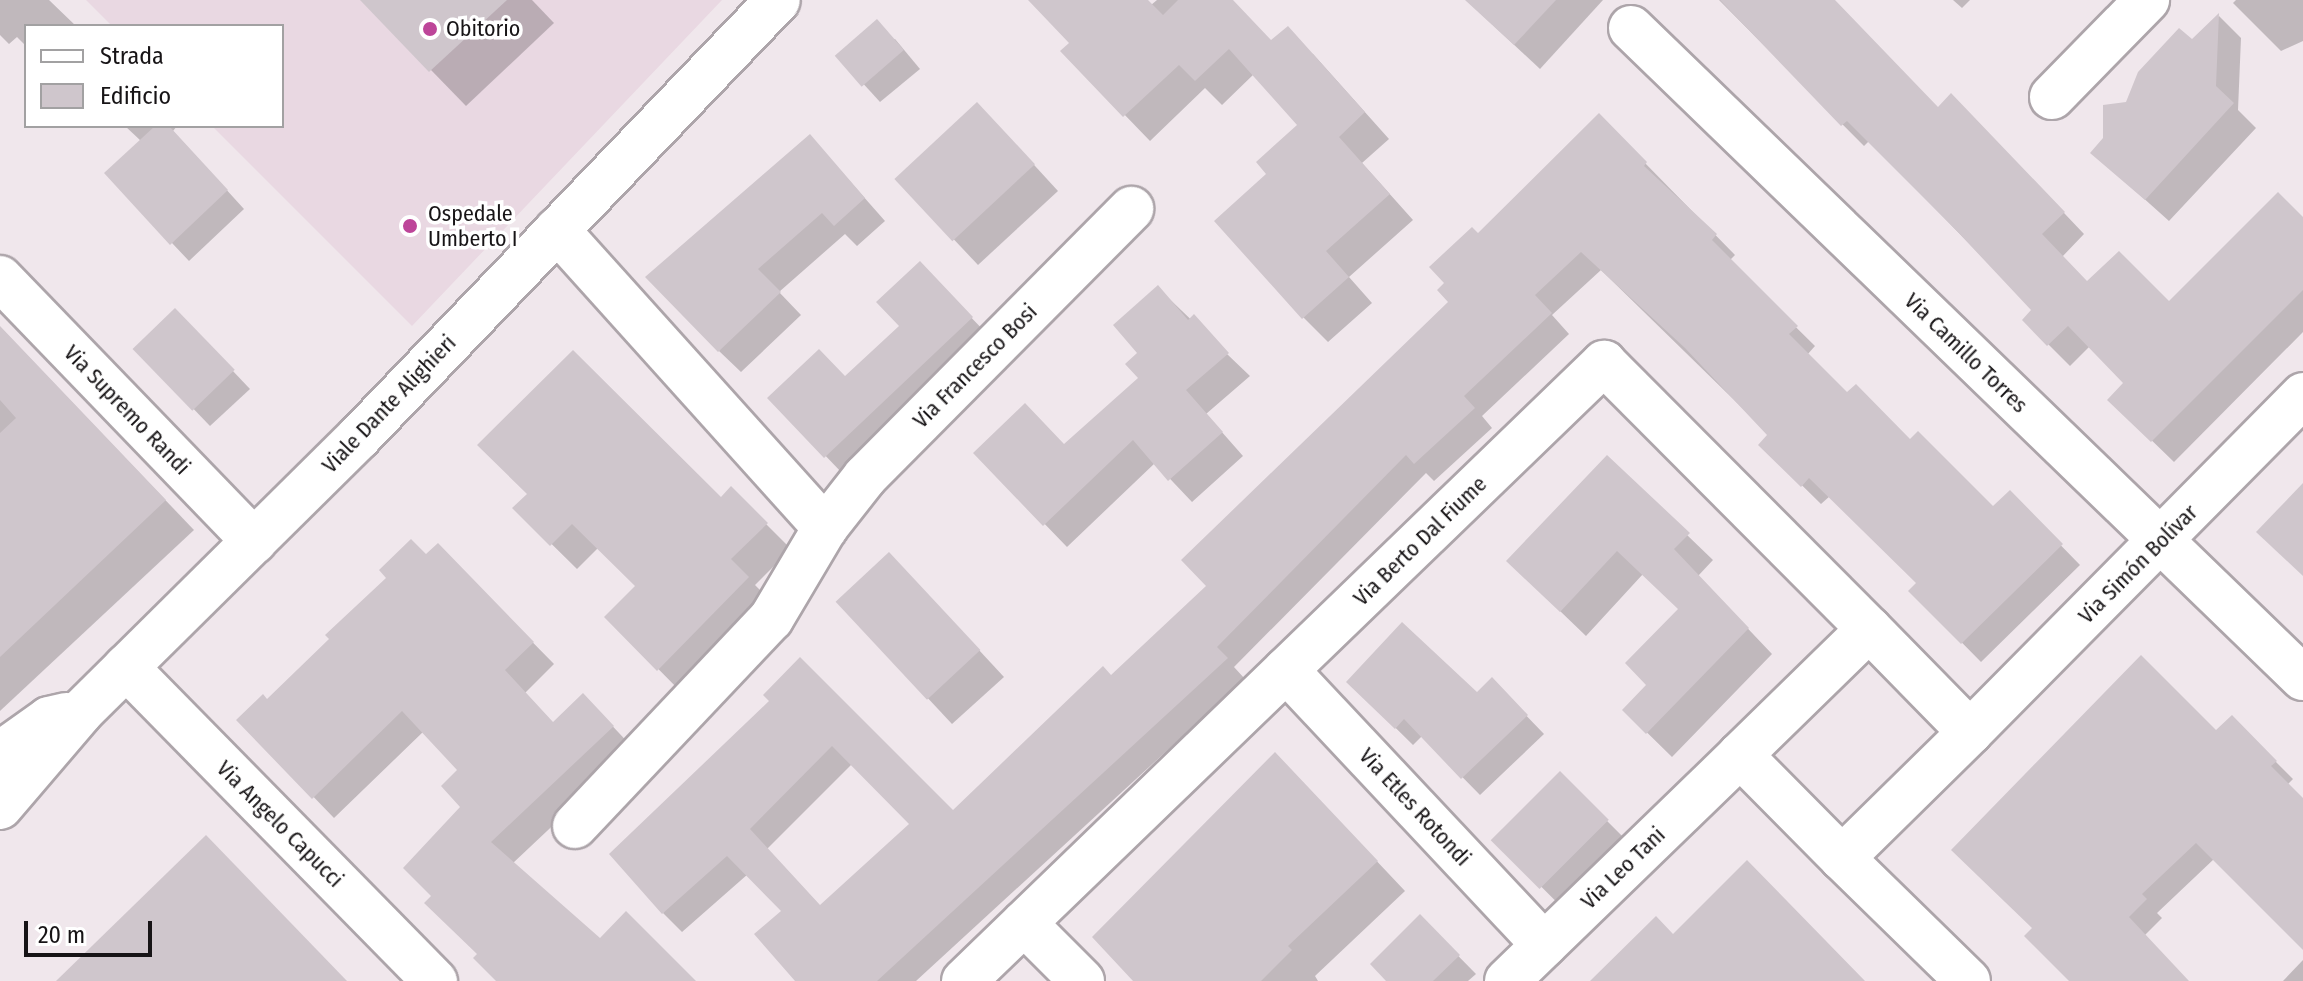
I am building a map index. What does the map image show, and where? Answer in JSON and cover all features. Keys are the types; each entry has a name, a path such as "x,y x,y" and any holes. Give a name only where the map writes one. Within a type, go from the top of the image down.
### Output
{"street":[{"name":"Viale Dante Alighieri","path":"0,807 81,712 254,541 778,0"},
{"path":"2052,97 2147,0"},
{"name":"Via Camillo Torres","path":"1631,28 2303,678"},
{"name":"Via Francesco Bosi","path":"575,826 771,619 825,528 865,477 1131,209"},
{"path":"557,230 825,528"},
{"name":"Via Supremo Randi","path":"0,278 254,541"},
{"name":"Via Berto Dal Fiume","path":"964,981 1604,363 1869,629"},
{"name":"Via Simón Bolívar","path":"1842,858 2161,543 2303,395"},
{"path":"1869,629 1970,732"},
{"name":"Via Leo Tani","path":"1507,981 1869,629"},
{"name":"Via Angelo Capucci","path":"126,667 435,981"},
{"name":"Via Etles Rotondi","path":"1286,670 1544,945"},
{"path":"0,754 49,719 81,712"},
{"path":"1740,755 1968,981"},
{"path":"1024,923 1082,981"}],"shaded area":[{"name":"Ospedale Umberto I","path":"86,0 722,0 412,326 214,128 284,128 284,24 110,24"}],"building":[{"name":"Obitorio","path":"360,0 507,0 429,72"},
{"path":"1028,0 1148,0 1163,15 1178,0 1233,0 1271,40 1288,26 1365,112 1339,137 1390,194 1326,251 1349,277 1302,319 1214,221 1266,174 1256,162 1297,125 1229,49 1195,81 1179,65 1123,117 1060,51 1069,43"},
{"path":"1465,0 1556,0 1514,45"},
{"path":"1720,0 1835,0 1938,107 1951,93 2065,212 2042,234 2087,281 2119,251 2169,301 2278,192 2303,217 2303,290 2151,442 2107,400 2123,383 2068,326 2047,346 2022,320 2031,310 1955,229 1847,121 1841,126"},
{"path":"2219,13 2216,86 2234,103 2145,200 2090,153 2103,138 2103,105 2126,102 2138,72 2179,28 2192,39"},
{"path":"877,19 904,50 862,87 835,56"},
{"path":"977,102 1035,164 952,241 894,179"},
{"path":"1599,113 1647,162 1644,166 1717,234 1712,240 1798,326 1789,334 1847,392 1856,384 1910,439 1918,431 1993,506 2010,490 2063,544 1961,644 1908,591 1916,583 1809,478 1801,487 1758,445 1767,435 1685,348 1581,252 1535,295 1552,313 1464,396 1475,408 1414,464 1406,455 1217,647 1228,658 877,981 795,981 754,934 781,911 727,856 662,914 609,854 769,701 763,695 800,657 953,810 1103,666 1111,675 1206,586 1181,560 1448,302 1437,290 1444,283 1429,267 1472,227 1478,233","holes":["832,746 909,824 820,905 750,829"]},
{"path":"153,128 171,128 228,190 170,245 104,173"},
{"path":"810,134 865,198 834,226 822,213 758,269 781,292 718,352 645,277"},
{"path":"920,261 973,317 824,458 767,398 819,349 845,376 899,326 876,302"},
{"path":"1158,285 1188,320 1194,314 1229,353 1186,390 1223,432 1168,481 1133,440 1043,526 973,453 1025,403 1064,444 1138,378 1125,364 1137,353 1113,325"},
{"path":"175,308 235,370 192,411 133,349"},
{"path":"0,326 166,500 0,657 0,433 16,418 0,400"},
{"path":"573,350 721,497 731,486 768,523 731,559 749,577 657,671 604,617 635,586 572,524 550,546 512,508 527,494 477,445"},
{"path":"1607,455 1690,533 1674,549 1749,628 1646,734 1622,710 1646,685 1625,663 1678,609 1617,551 1560,612 1506,561"},
{"path":"2303,483 2303,576 2256,532"},
{"path":"411,539 426,554 438,543 534,642 505,670 553,722 583,693 614,726 491,842 600,938 626,911 696,981 496,981 473,958 477,954 424,903 431,896 403,868 460,807 441,786 457,770 402,711 312,799 236,720 263,694 267,699 329,639 325,635 386,578 379,570"},
{"path":"889,552 980,650 927,700 836,602"},
{"path":"1402,622 1477,692 1492,677 1528,715 1461,779 1404,719 1395,729 1346,682"},
{"path":"2141,655 2216,730 2232,715 2277,761 2271,766 2303,798 2303,950 2196,843 2142,894 2147,899 2129,917 2189,981 2069,981 2024,936 2032,928 1951,850"},
{"path":"1275,752 1378,861 1288,946 1292,950 1261,981 1133,981 1092,937"},
{"path":"1560,771 1609,820 1539,889 1491,840"},
{"path":"206,835 347,981 56,981"},
{"path":"1747,860 1865,981 1590,981 1656,916 1673,934"},
{"path":"1420,914 1460,955 1433,981 1386,981 1370,964"}],"place":[{"name":"Obitorio","path":"430,29"},
{"name":"Ospedale Umberto I","path":"410,226"}]}
